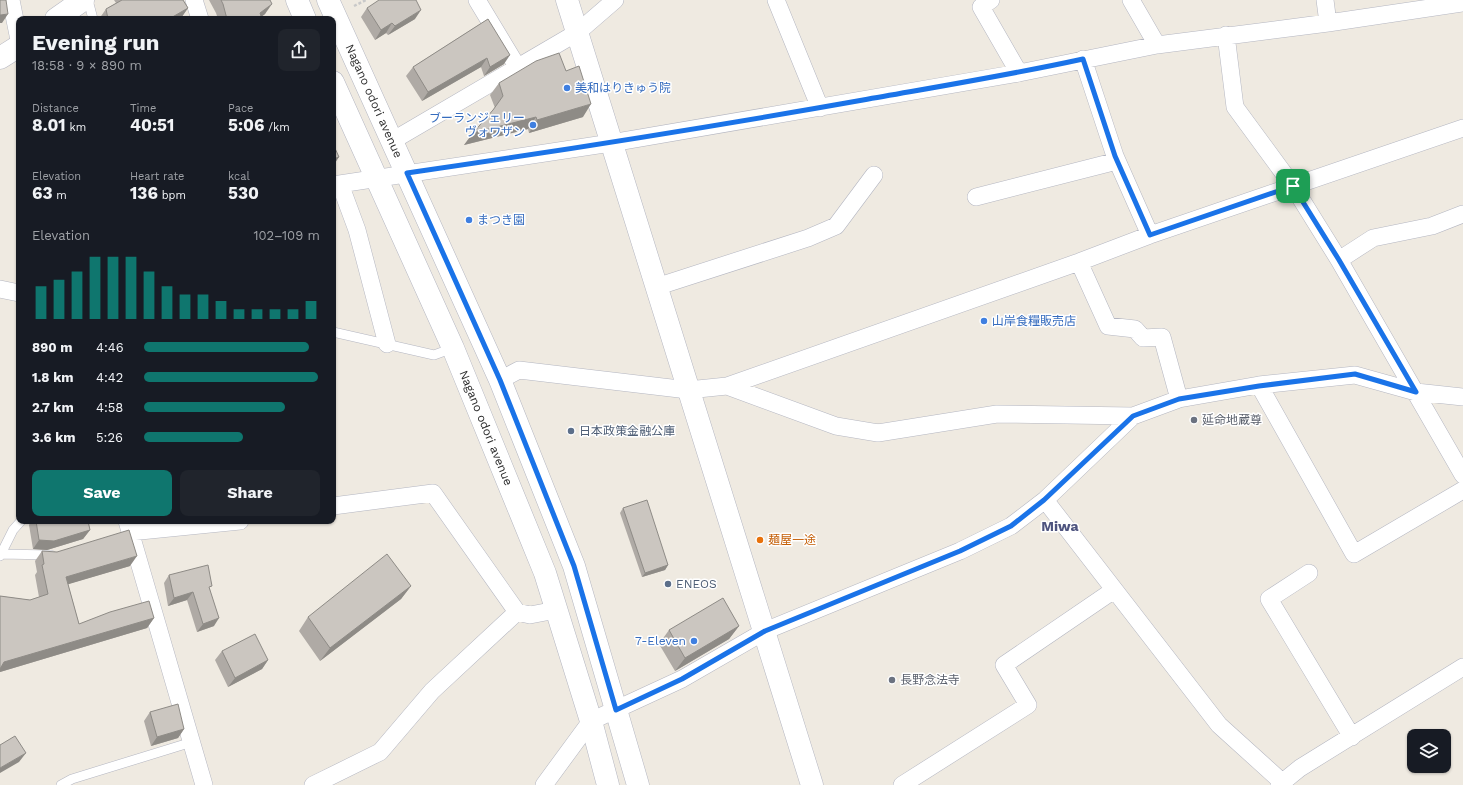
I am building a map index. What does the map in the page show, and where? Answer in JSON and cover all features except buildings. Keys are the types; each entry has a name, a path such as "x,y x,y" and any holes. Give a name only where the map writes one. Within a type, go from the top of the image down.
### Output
{"street":[{"path":"11,0 16,25"},
{"path":"60,16 83,0"},
{"path":"194,0 199,16"},
{"path":"297,0 304,16"},
{"name":"Nagano odori avenue","path":"328,0 335,16"},
{"path":"477,0 518,68"},
{"path":"568,0 611,143 812,785"},
{"path":"392,141 578,32 615,0"},
{"path":"776,0 820,108"},
{"path":"991,0 981,7 1019,73"},
{"path":"1132,0 1157,45"},
{"path":"1325,0 1328,23"},
{"path":"386,344 357,230 337,184 611,143 820,108 1019,73 1157,45 1328,23 1463,2"},
{"name":"Nagano odori avenue","path":"336,18 500,380 574,566 638,785"},
{"path":"1226,35 1235,107 1293,186 1339,260 1463,475"},
{"path":"0,58 16,48"},
{"path":"1083,59 1117,161 1150,235"},
{"name":"Nagano odori avenue","path":"336,89 453,348 545,573 591,721 608,785"},
{"path":"500,380 519,370 688,390 727,386 1079,262 1150,235 1463,128"},
{"path":"976,197 1117,161"},
{"path":"656,287 808,238 836,226 874,175"},
{"path":"1339,260 1373,238 1432,226 1463,214"},
{"path":"1079,262 1108,326 1135,329 1143,338 1162,337 1179,399"},
{"path":"0,289 16,292"},
{"path":"727,386 836,426 878,433 997,414 1133,416 1179,399 1259,386 1355,374 1416,392 1463,397"},
{"path":"1259,386 1354,554 1463,490"},
{"path":"544,785 591,721 682,679 765,631 960,551 1011,526 1044,500 1133,416"},
{"path":"336,506 433,493 517,612 530,615 556,610"},
{"path":"1044,500 1219,725 1280,783 1463,667"},
{"path":"197,524 126,529 204,785"},
{"path":"1309,573 1269,600 1352,737"},
{"path":"902,785 1028,705 1004,665 1114,590"},
{"path":"313,785 380,752 432,691 517,612"}],"lane":[{"path":"88,0 92,16"},
{"path":"336,333 434,355 453,348"},
{"path":"18,524 13,530 0,555 48,556 62,552"},
{"path":"61,785 74,782 192,742"}],"place":[{"name":"美和はりきゅう院","path":"567,88"},
{"name":"ブーランジェリー ヴォワザン","path":"533,125"},
{"name":"まつき園","path":"469,220"},
{"name":"山岸食糧販売店","path":"984,321"},
{"name":"延命地蔵尊","path":"1194,420"},
{"name":"日本政策金融公庫","path":"571,431"},
{"name":"麺屋一途","path":"760,540"},
{"name":"ENEOS","path":"668,584"},
{"name":"7-Eleven","path":"694,641"},
{"name":"長野念法寺","path":"892,680"}],"district":[{"name":"Miwa","path":"1060,526"}],"route":[{"path":"1083,59 1115,156 1150,235 1293,186 1339,260 1416,392 1355,374 1259,386 1179,399 1133,416 1044,500 1011,526 960,551 765,631 682,679 616,710 574,566 500,380 407,173 611,143 820,108 1019,73 1083,59"}]}
